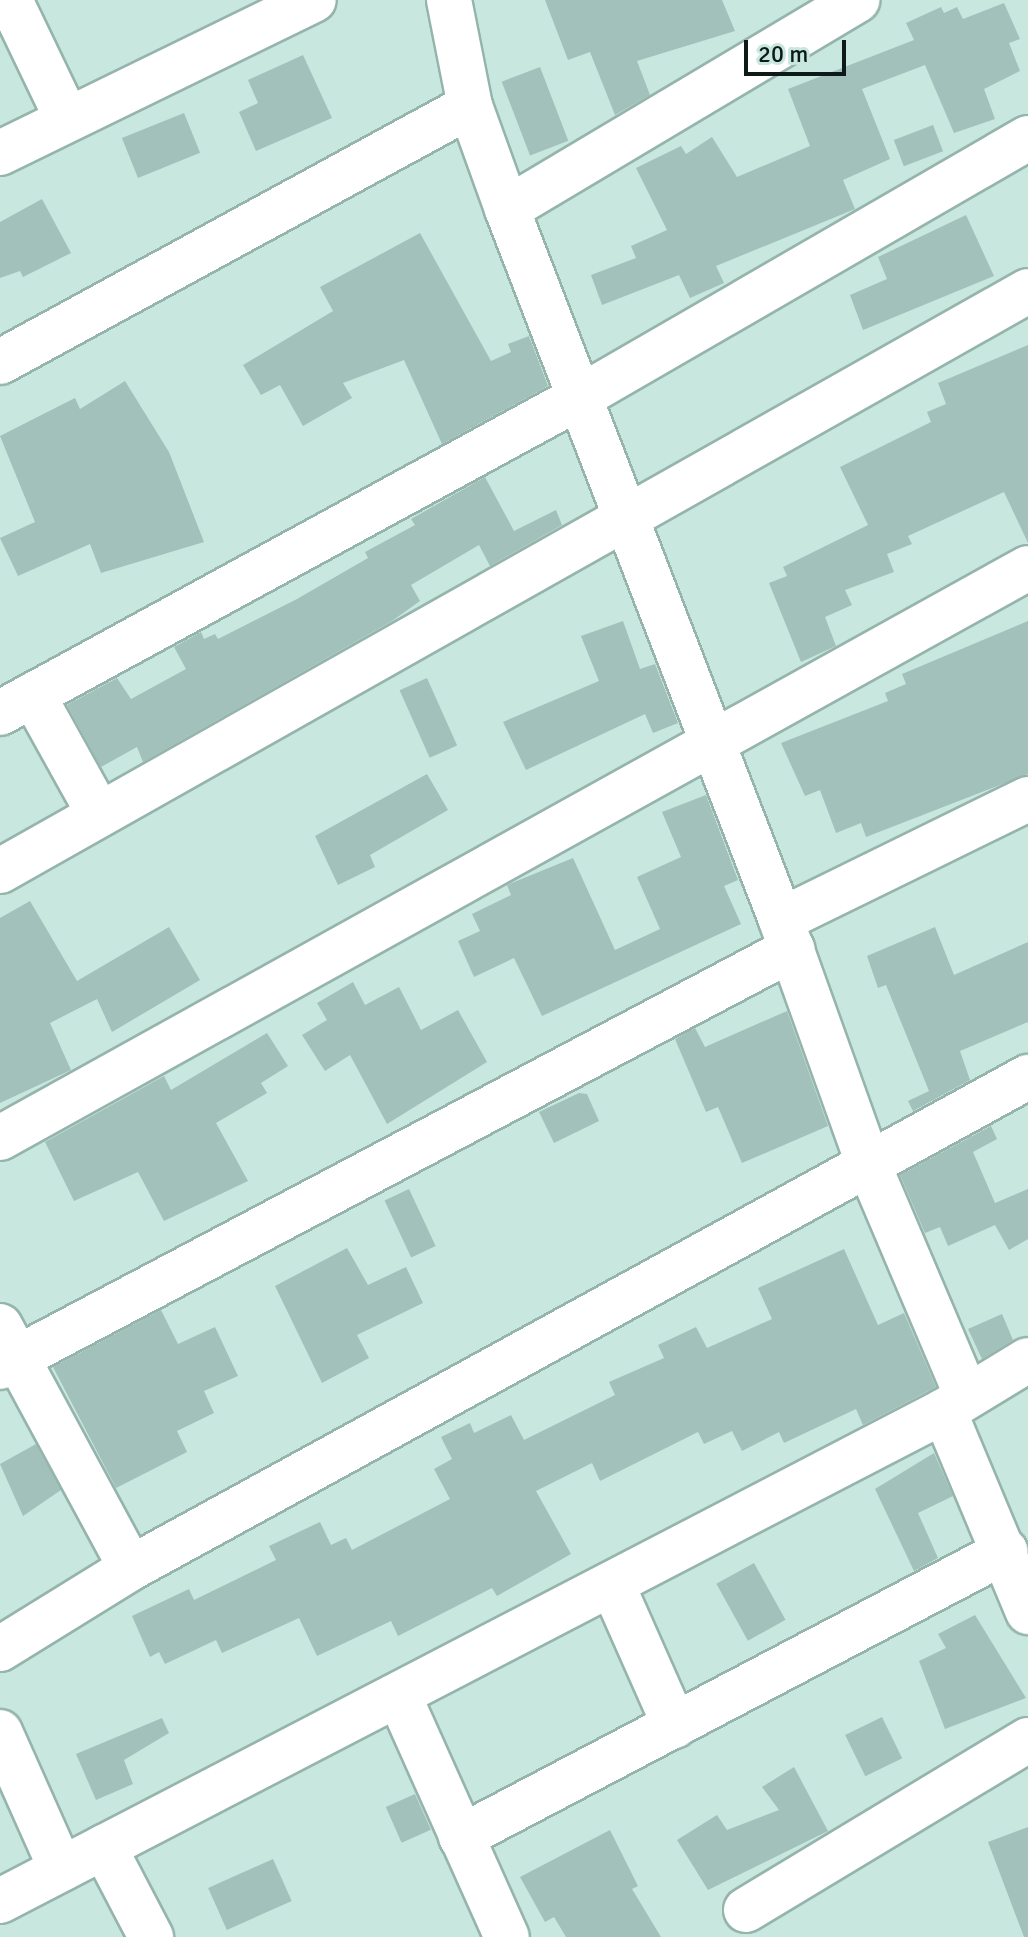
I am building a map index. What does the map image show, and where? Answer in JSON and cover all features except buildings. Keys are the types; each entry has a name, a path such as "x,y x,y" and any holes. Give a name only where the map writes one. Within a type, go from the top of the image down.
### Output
{"street":[{"path":"10,0 67,119"},
{"path":"0,153 314,0"},
{"path":"449,0 470,106 787,935 1028,1612"},
{"path":"507,209 857,0"},
{"path":"0,362 470,106"},
{"path":"99,814 17,704 582,396 1028,138"},
{"path":"0,871 1028,291"},
{"path":"0,1138 1028,568"},
{"path":"131,1568 5,1350 787,935 1028,799"},
{"path":"0,1649 131,1568 870,1168 1028,1077"},
{"path":"0,1901 612,1584 1028,1360"},
{"path":"461,1837 1006,1551"},
{"path":"612,1584 675,1726"},
{"path":"399,1696 507,1937"},
{"path":"0,1732 61,1869"},
{"path":"746,1910 1028,1740"},
{"path":"104,1847 151,1937"}]}
